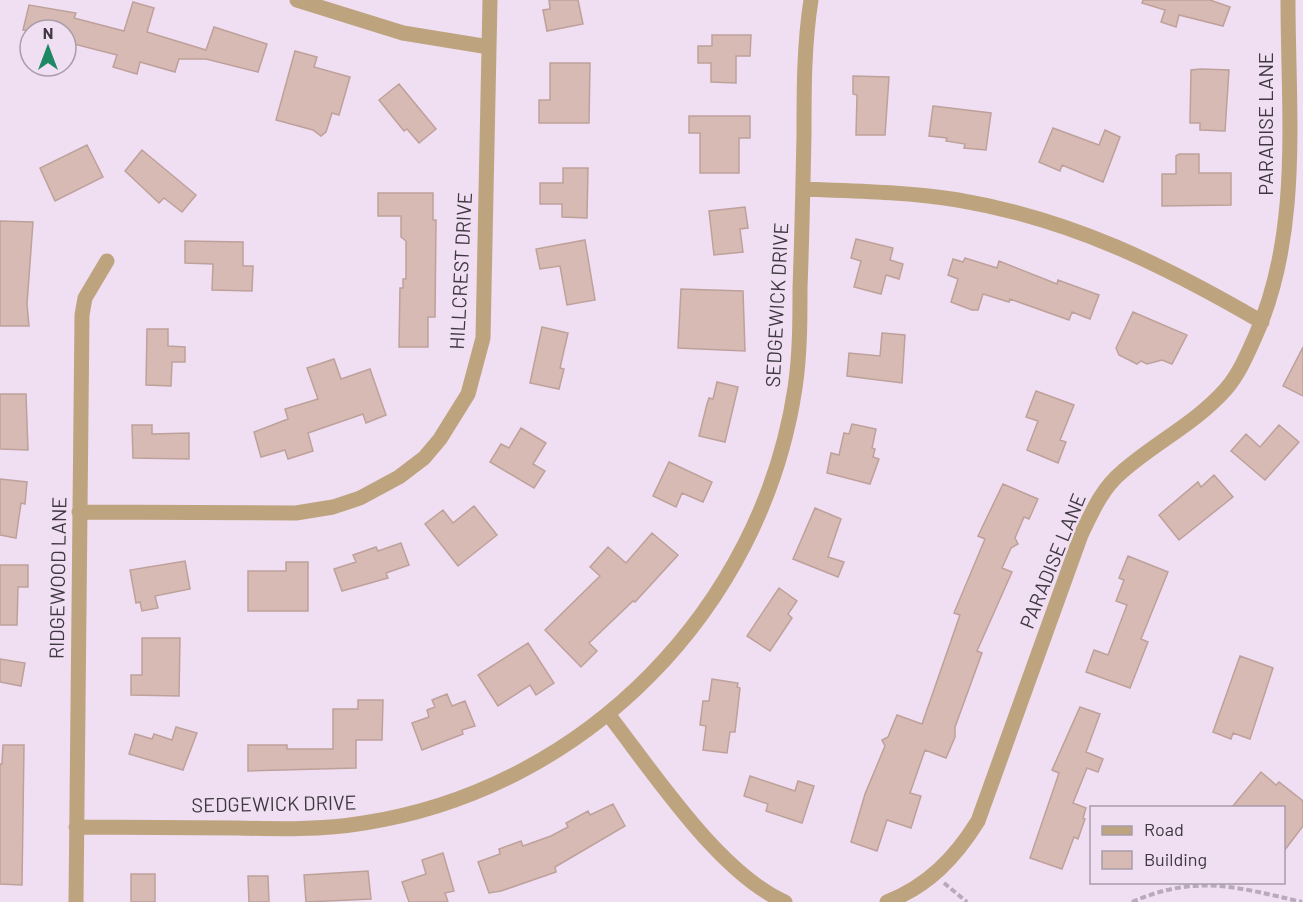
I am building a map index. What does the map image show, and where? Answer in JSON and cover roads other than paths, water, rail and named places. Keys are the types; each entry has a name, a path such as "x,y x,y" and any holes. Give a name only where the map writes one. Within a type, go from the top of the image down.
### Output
{"street":[{"path":"297,0 403,33 489,47"},
{"name":"HILLCREST DRIVE","path":"79,512 296,513 333,507 360,498 399,477 424,458 441,439 468,394 483,338 490,0"},
{"name":"SEDGEWICK DRIVE","path":"76,826 295,829 388,819 441,805 491,787 555,754 641,686 684,639 705,612 736,563 764,503 785,443 799,357 805,67 811,0"},
{"name":"PARADISE LANE","path":"887,902 903,896 936,874 959,851 978,821 1081,535 1101,495 1122,471 1198,417 1227,387 1245,359 1262,321 1279,272 1286,224 1288,0"},
{"path":"803,189 901,193 958,200 1023,215 1115,245 1176,273 1262,321"},
{"name":"RIDGEWOOD LANE","path":"76,902 82,315 85,298 107,261"},
{"path":"608,714 731,866 772,896 785,902"}]}
